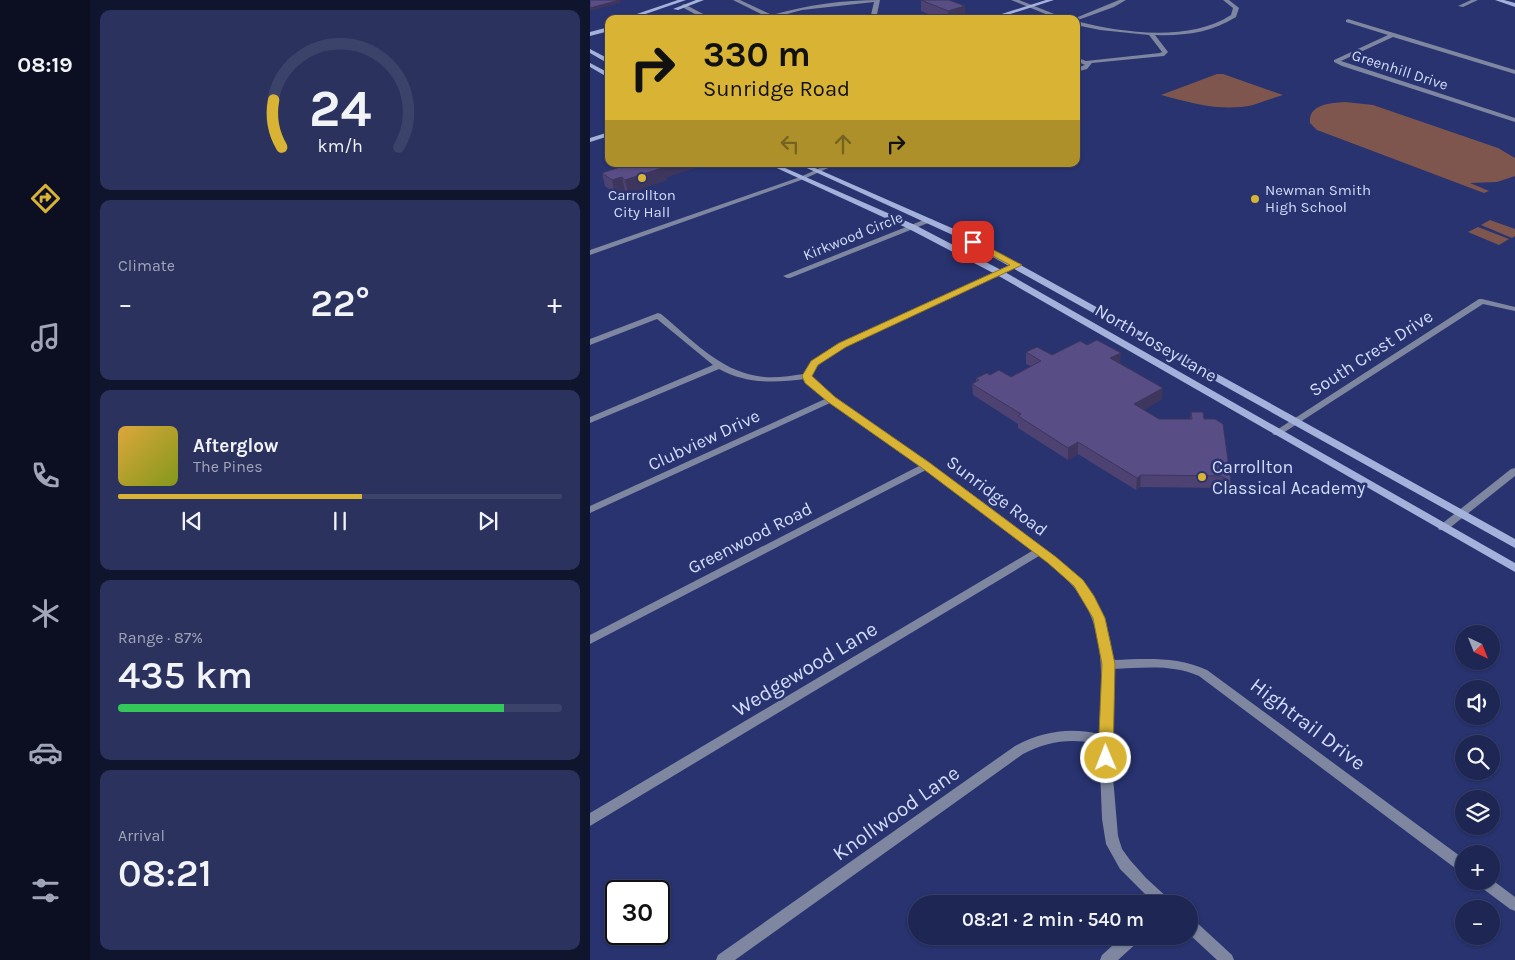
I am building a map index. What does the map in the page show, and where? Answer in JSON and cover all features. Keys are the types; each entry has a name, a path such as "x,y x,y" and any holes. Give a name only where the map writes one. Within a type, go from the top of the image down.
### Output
{"main road":[{"path":"638,15 674,4 701,0"},
{"path":"1002,15 1051,0"},
{"path":"1498,0 1515,5"},
{"path":"656,15 684,3"},
{"path":"590,27 605,24"},
{"path":"590,34 605,30"},
{"path":"590,52 605,60"},
{"path":"590,64 598,64 605,67"},
{"path":"590,64 605,73"},
{"path":"590,140 605,135"},
{"name":"North Josey Lane","path":"778,167 912,227 1000,273 1515,568"},
{"name":"North Josey Lane","path":"808,167 960,234 1515,544"}],"street":[{"path":"736,0 767,15"},
{"path":"781,15 801,8 877,0 874,15"},
{"path":"1014,0 1054,15"},
{"path":"1080,18 1123,0"},
{"path":"1080,24 1150,33 1187,33 1231,19 1236,13 1236,8 1226,0"},
{"path":"1461,6 1475,0"},
{"path":"684,3 703,15"},
{"path":"1348,21 1515,72"},
{"path":"1080,61 1088,62 1162,55 1165,52 1150,33"},
{"name":"Greenhill Drive","path":"1392,35 1336,60 1344,65 1515,120"},
{"path":"1080,69 1087,67 1088,62"},
{"path":"590,252 802,178 827,167"},
{"name":"Kirkwood Circle","path":"787,276 928,221"},
{"path":"590,342 658,316 718,366 735,374 757,380 807,376 814,363 842,345 1018,265"},
{"name":"South Crest Drive","path":"1277,433 1482,301 1515,309"},
{"path":"590,420 718,366"},
{"name":"Sunridge Road","path":"807,376 809,381 832,399 1040,551 1078,583 1090,599 1099,618 1109,664 1105,740 1111,835 1119,857 1136,878 1155,895"},
{"name":"Clubview Drive","path":"590,510 832,399"},
{"name":"Greenwood Road","path":"590,640 926,466"},
{"path":"1444,528 1515,471"},
{"name":"Wedgewood Lane","path":"590,820 1040,551"},
{"name":"Hightrail Drive","path":"1109,664 1174,664 1196,669 1455,860"},
{"name":"Knollwood Lane","path":"723,960 1019,750 1036,741 1057,735 1080,734 1105,740"},
{"path":"1495,890 1515,905"},
{"path":"1198,933 1227,960"},
{"path":"1106,960 1124,945"}],"shaded area":[{"path":"1217,74 1223,74 1283,95 1253,105 1230,108 1207,106 1161,95"},
{"path":"1345,102 1373,105 1498,148 1515,158 1515,176 1497,182 1470,183 1489,191 1484,193 1317,130 1310,123 1310,117 1317,108 1327,104"},
{"path":"1490,220 1515,229 1515,236 1512,238 1481,225"},
{"path":"1478,227 1509,239 1499,245 1468,232"}],"building":[{"path":"590,0 620,0 590,8"},
{"path":"921,0 949,0 965,6 948,11"},
{"path":"620,167 665,167 625,180 622,177 612,180 602,173"},
{"name":"Carrollton Classical Academy","path":"1097,340 1121,353 1110,358 1163,388 1134,404 1159,419 1192,419 1191,412 1203,412 1204,419 1215,419 1223,424 1231,482 1221,476 1141,475 1137,478 1078,442 1068,448 1018,416 1021,414 972,384 979,380 976,378 987,373 990,375 999,370 1011,377 1041,361 1026,352 1037,347 1052,355 1080,341 1087,345"}],"place":[{"name":"Carrollton City Hall","path":"642,178"},
{"name":"Newman Smith High School","path":"1255,199"},
{"name":"Carrollton Classical Academy","path":"1202,477"}],"route":[{"path":"973,242 1018,265 842,345 814,363 807,376 809,381 832,399 1052,560 1078,583 1090,599 1099,618 1109,664 1105,740 1106,758"}]}
